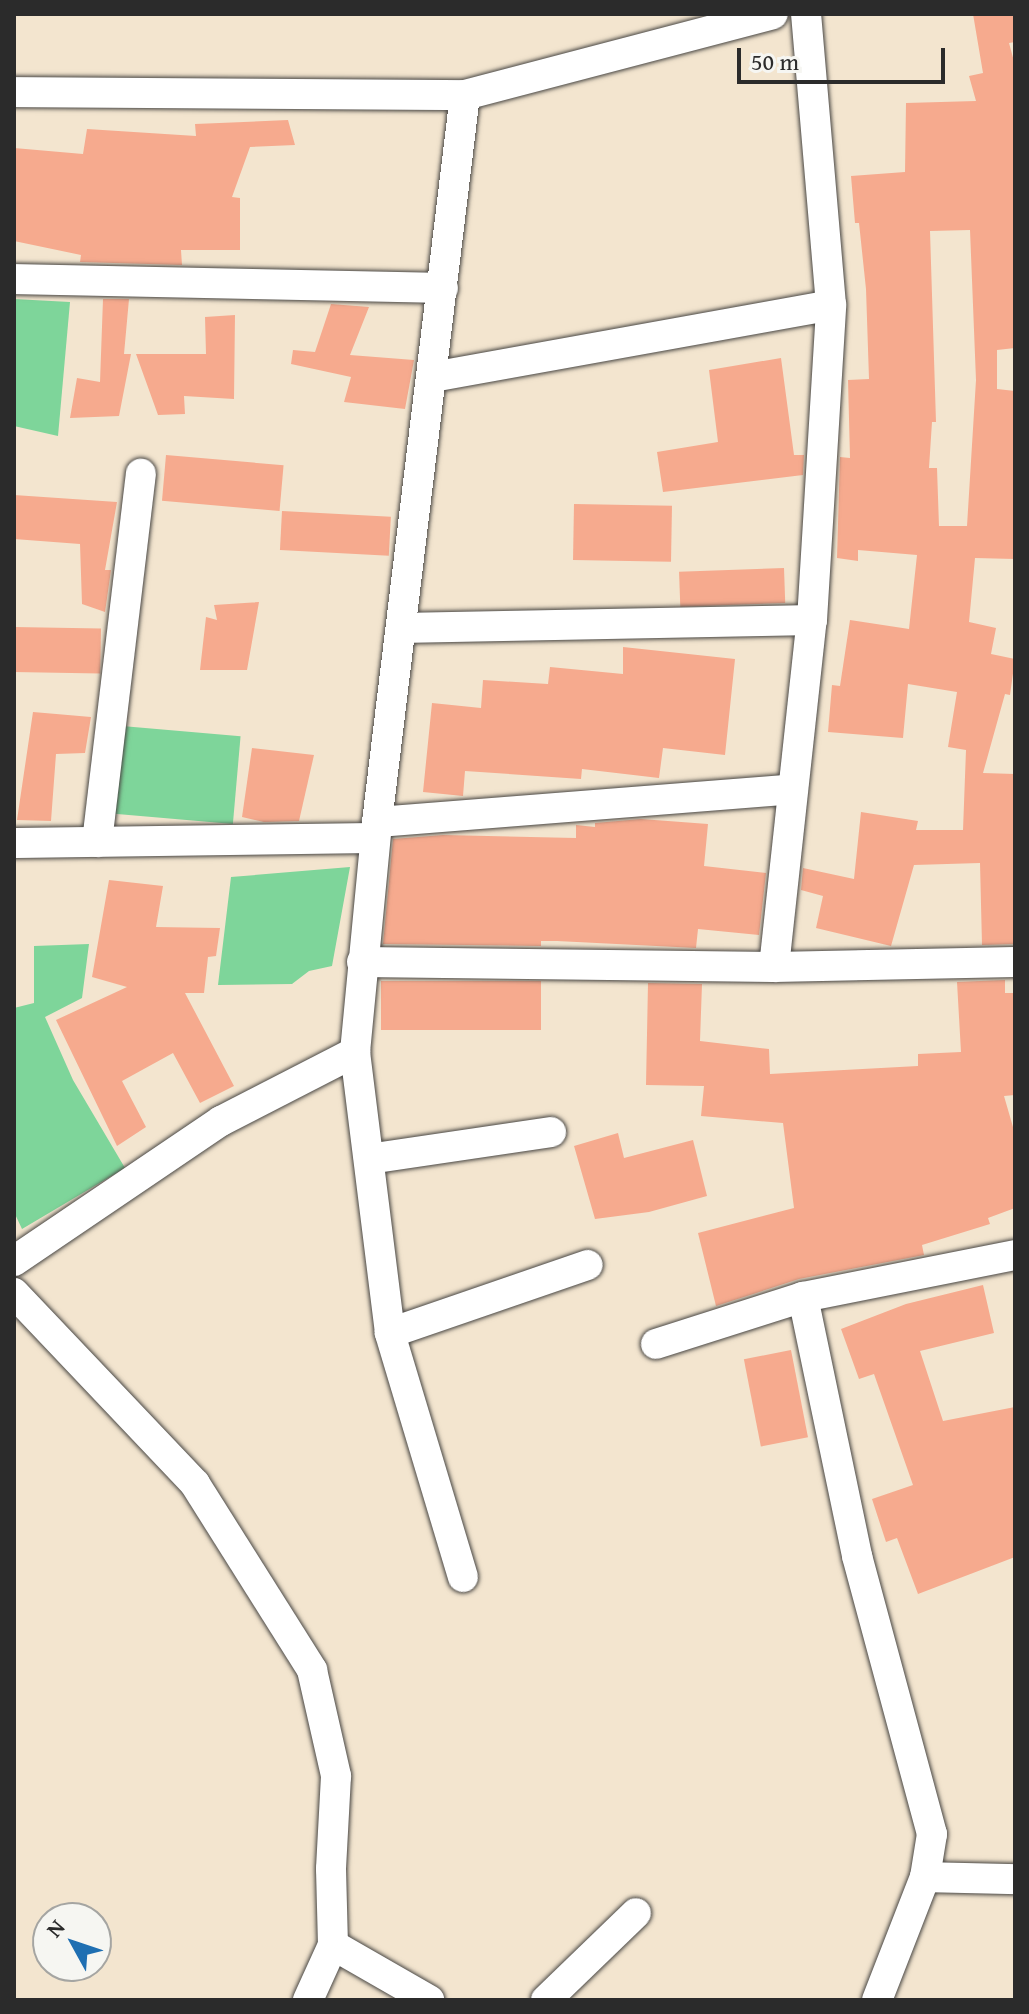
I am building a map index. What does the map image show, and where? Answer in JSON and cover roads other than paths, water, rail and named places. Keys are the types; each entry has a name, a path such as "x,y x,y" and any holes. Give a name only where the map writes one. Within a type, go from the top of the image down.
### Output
{"street":[{"path":"14,92 465,95 773,14"},
{"path":"774,967 812,620 831,305 806,14"},
{"path":"463,1577 390,1333 355,1052 376,830 465,95"},
{"path":"14,279 443,288"},
{"path":"432,377 831,305"},
{"path":"97,842 141,474"},
{"path":"402,628 812,620"},
{"path":"14,843 376,830 793,789"},
{"path":"362,962 774,967 1015,962"},
{"path":"14,1261 221,1121 355,1052"},
{"path":"369,1159 551,1132"},
{"path":"656,1344 803,1297 1015,1255"},
{"path":"390,1333 588,1265"},
{"path":"14,1293 195,1484 312,1670 336,1776 331,1869 333,1945 308,2000"},
{"path":"803,1297 857,1556 932,1834 925,1877 877,2000"},
{"path":"925,1877 1015,1879"},
{"path":"546,2000 636,1913"},
{"path":"333,1945 429,2000"}]}
